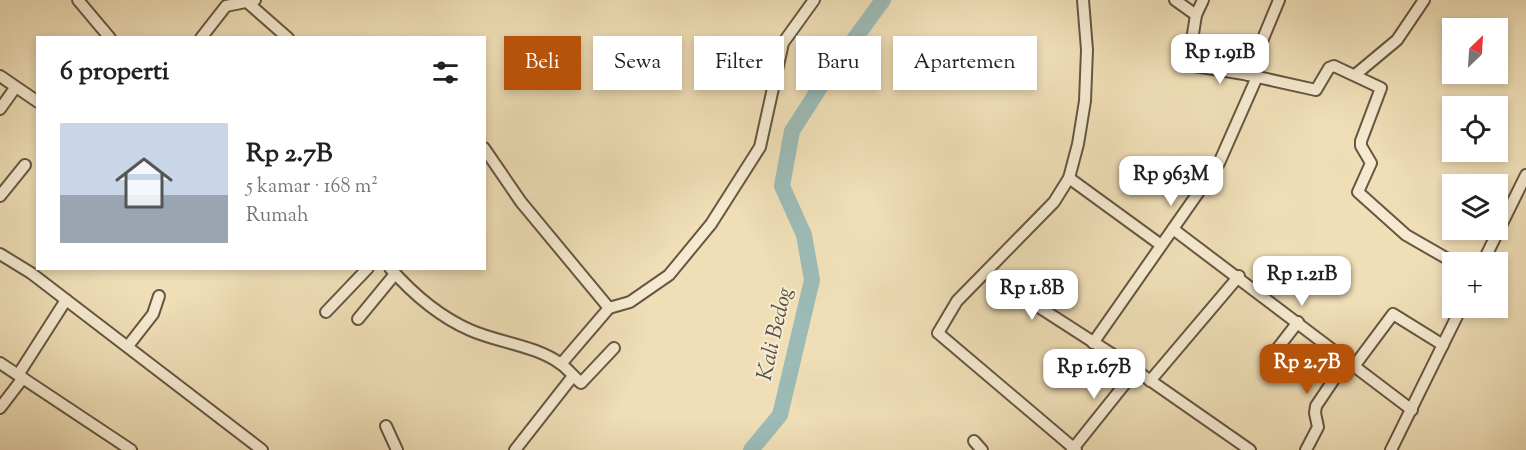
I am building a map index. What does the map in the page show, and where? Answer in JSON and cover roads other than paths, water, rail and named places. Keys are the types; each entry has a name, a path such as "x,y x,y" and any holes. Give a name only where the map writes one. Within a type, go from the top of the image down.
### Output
{"street":[{"path":"78,0 108,36"},
{"path":"561,364 609,308 630,302 669,275 700,240 736,189 759,147 785,38 814,0"},
{"path":"1083,0 1087,50 1085,101 1078,144 1069,178 1054,202 957,301 938,333 1074,449 1136,370"},
{"path":"1175,0 1196,15"},
{"path":"1203,0 1196,15 1188,65 1316,90 1333,66 1382,88 1361,141 1361,146 1371,161 1358,194 1406,235 1442,256"},
{"path":"1094,343 1219,163 1253,76 1279,0"},
{"path":"1355,75 1397,40 1424,0"},
{"path":"203,36 226,6 243,1 286,36"},
{"path":"0,76 36,101"},
{"path":"0,109 15,88"},
{"path":"486,151 521,202 609,308"},
{"path":"0,196 25,165"},
{"path":"1488,252 1526,175"},
{"path":"1069,178 1161,245"},
{"path":"1173,229 1239,276 1412,410"},
{"path":"0,254 34,268 66,300 261,450"},
{"path":"326,312 367,270"},
{"path":"358,319 392,271 424,303 471,331 518,345 561,364 581,383 614,348"},
{"path":"986,273 1136,370 1250,450"},
{"path":"1150,381 1239,276"},
{"path":"128,346 153,314 159,296"},
{"path":"0,408 66,300"},
{"path":"1306,450 1318,428 1316,406 1393,314 1443,345"},
{"path":"1391,450 1456,318"},
{"path":"1274,353 1298,322"},
{"path":"0,363 131,450"},
{"path":"515,450 573,376"},
{"path":"386,426 397,450"},
{"path":"974,441 982,450"}],"waterway":[{"name":"Kali Bedog","path":"751,450 780,415 812,280 804,235 782,186 792,131 828,75 883,0"}]}
